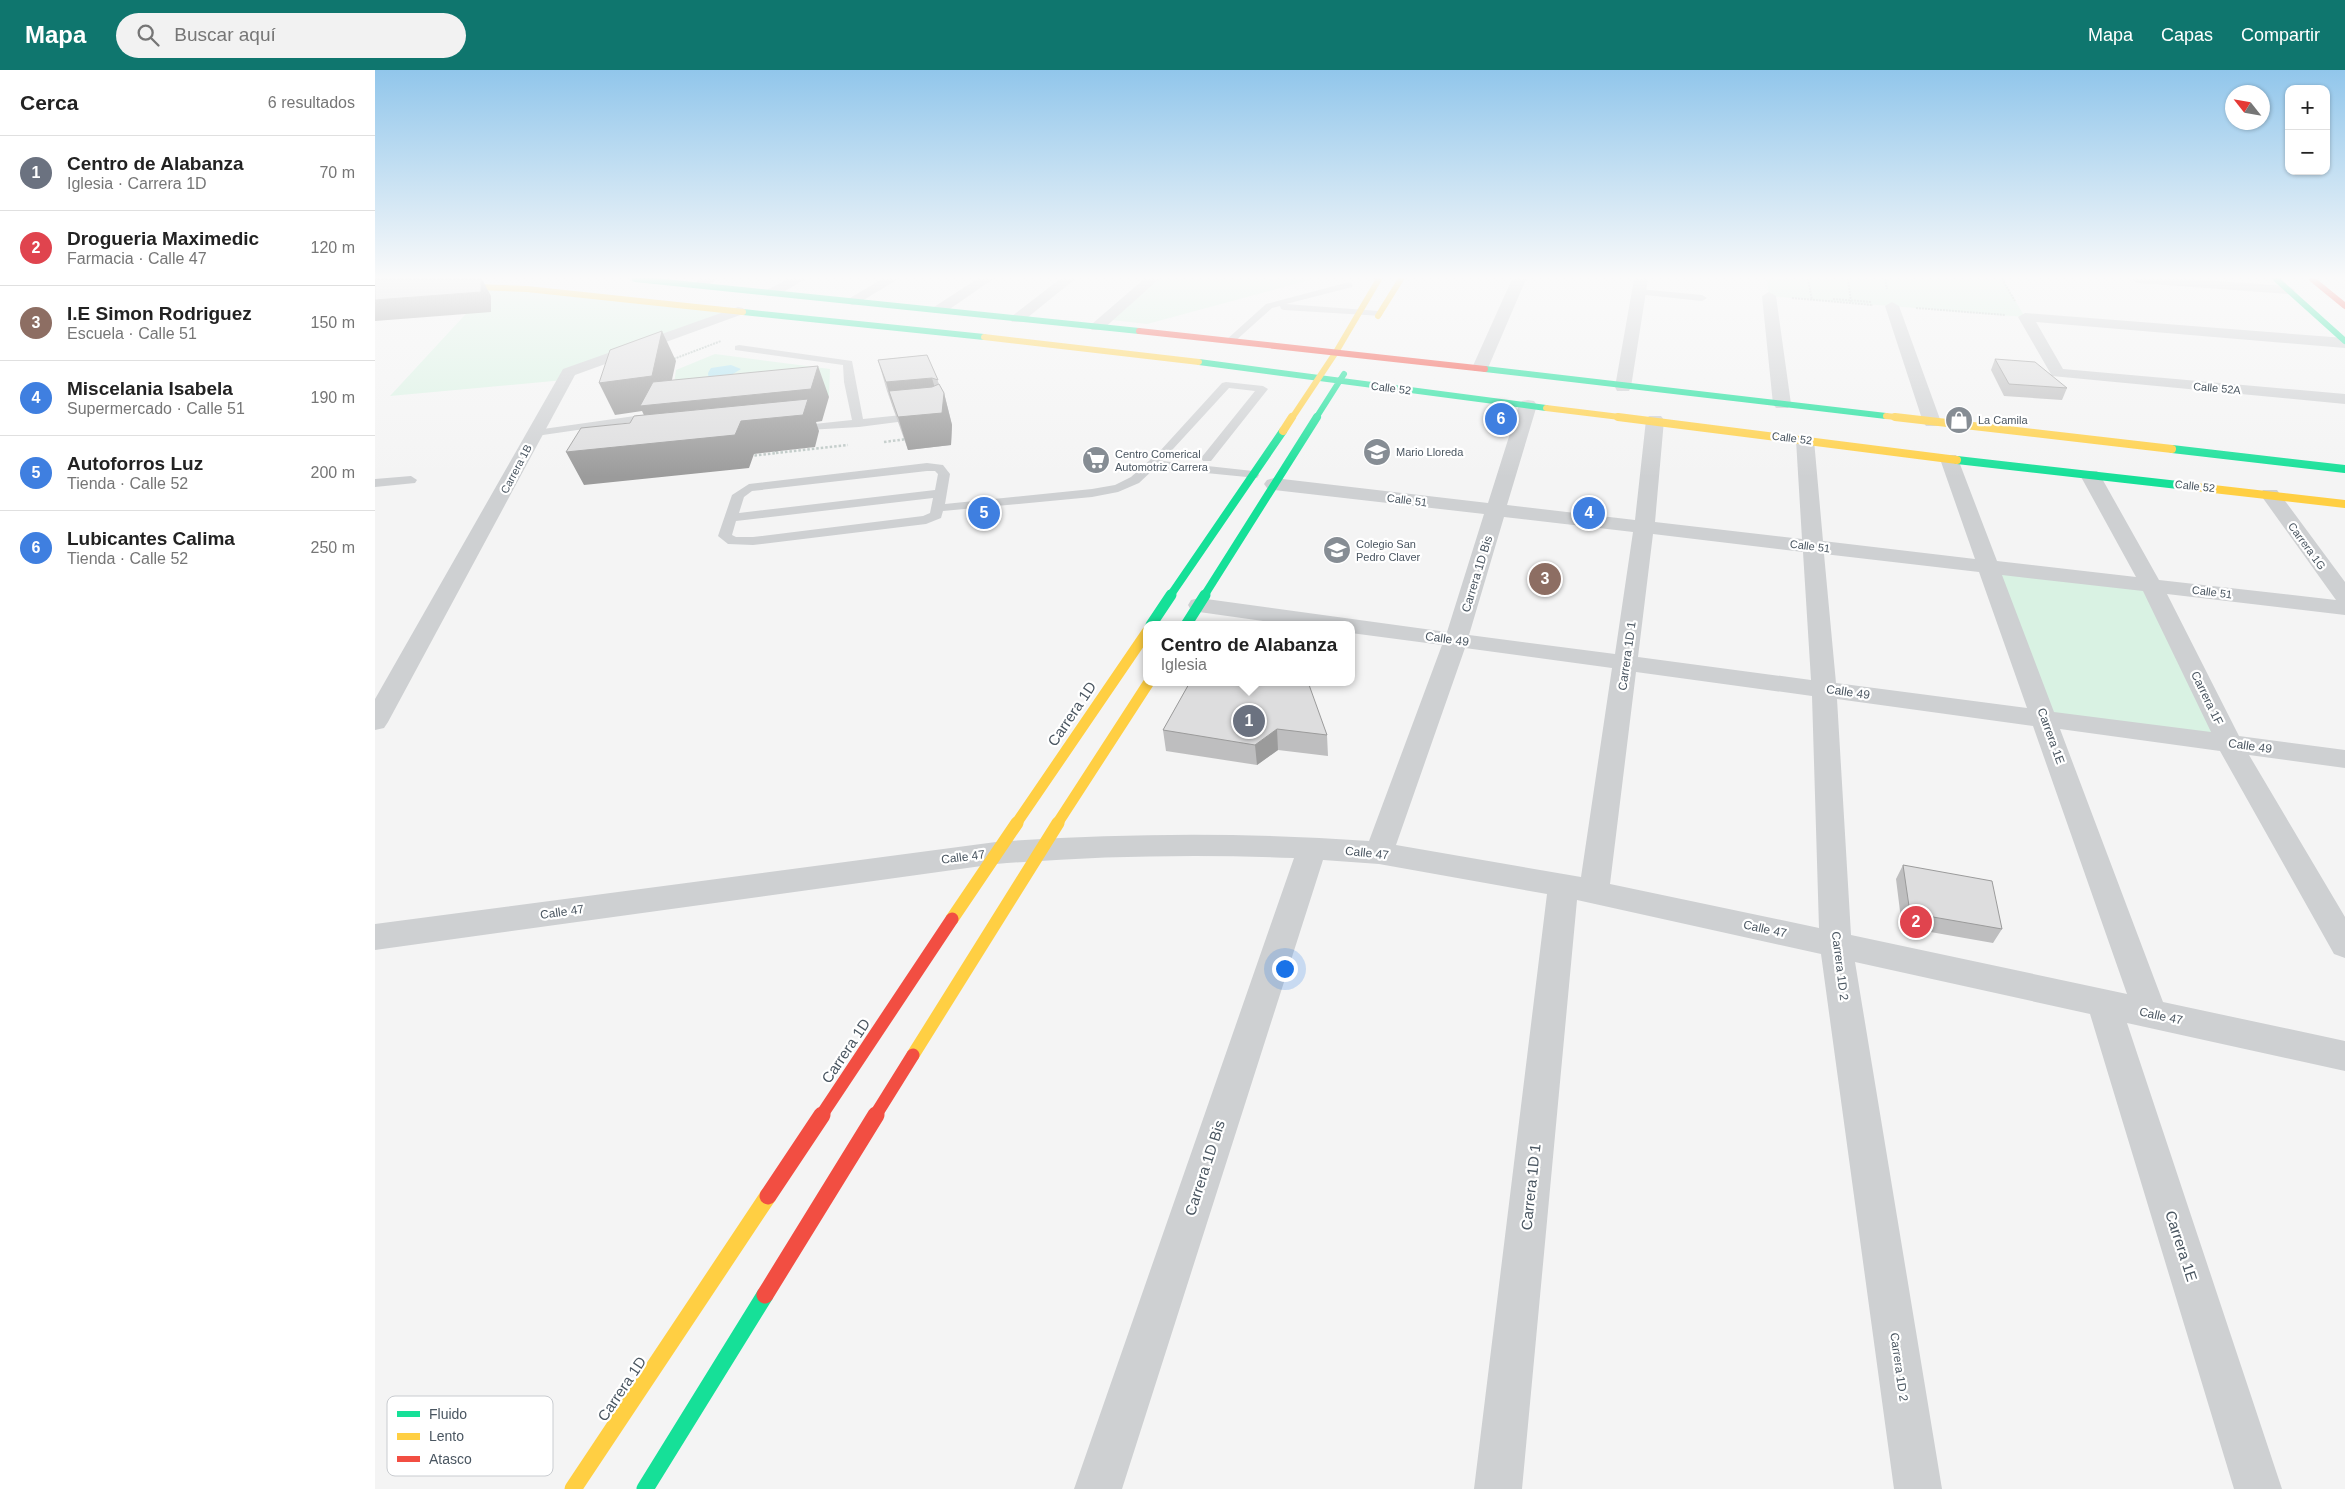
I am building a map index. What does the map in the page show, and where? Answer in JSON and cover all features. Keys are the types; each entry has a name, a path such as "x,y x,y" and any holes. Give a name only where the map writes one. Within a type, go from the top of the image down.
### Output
{"main road":[{"name":"Calle 52","path":"1062,345 1321,375 1339,382 1949,458 2345,504"},
{"path":"1136,353 1160,352 1173,345"},
{"path":"1264,345 1480,368 1623,387 2345,469"},
{"path":"1154,621 1340,345"},
{"path":"1189,621 1361,345"},
{"path":"1321,375 1355,354"},
{"name":"Carrera 1D","path":"573,1489 996,853 1143,638"},
{"path":"645,1489 1041,849 1146,686"}],"street":[{"name":"Carrera 1B","path":"375,722 569,372 643,345"},
{"path":"1480,368 1490,345"},
{"path":"1623,387 1630,345"},
{"path":"1779,345 1782,404"},
{"path":"1901,345 1932,422"},
{"name":"Calle 52A","path":"2042,345 2058,373 2345,399"},
{"name":"Carrera 1D Bis","path":"1379,854 1456,640 1528,405"},
{"name":"Carrera 1D 1","path":"1499,1489 1579,888 1627,663 1655,420"},
{"name":"Carrera 1D 2","path":"1805,440 1824,689 1836,945 1918,1489"},
{"name":"Carrera 1E","path":"1949,458 2151,1014"},
{"name":"Carrera 1F","path":"2090,475 2151,585 2229,743 2345,945"},
{"name":"Calle 51","path":"1274,484 2151,585 2343,595"},
{"name":"Carrera 1G","path":"2270,494 2343,595"},
{"path":"1199,605 1315,621"},
{"name":"Calle 49","path":"1355,627 2345,759"},
{"name":"Calle 47","path":"375,937 996,853 1041,849 1199,844 1312,848 1379,854 1579,888 2345,1056"},
{"name":"Carrera 1D Bis","path":"1098,1489 1312,848"},
{"name":"Carrera 1E","path":"2104,1004 2258,1489"}],"lane":[{"path":"739,348 848,363 849,382 859,424"},
{"path":"939,508 1092,493 1118,488 1135,480 1153,464 1226,385 1263,389 1207,458"},
{"path":"781,430 859,424 934,414"},
{"path":"535,433 656,415 647,430"},
{"path":"1164,453 1260,464"},
{"path":"1153,464 1253,475"},
{"path":"927,467 939,468 944,474 939,508 937,515 926,520 753,541 733,541 725,536 738,495 749,488 927,467"},
{"path":"375,483 411,480"},
{"path":"731,518 941,493"}],"path":[{"path":"668,361 710,345"},
{"path":"747,456 776,453 781,430"}],"green space":[{"path":"437,345 644,345 570,372 564,380 390,396"},
{"path":"715,354 830,369 829,396 670,410 676,370"},
{"path":"1989,568 2151,585 2229,743 2045,718"}],"water":[{"path":"731,365 741,369 718,383 709,381 708,373 711,368"}],"building":[{"path":"623,345 659,345 652,376 599,383 610,350"},
{"path":"927,355 938,380 932,378 886,382 878,360"},
{"path":"1995,359 2035,362 2067,388 2009,384"},
{"path":"818,366 811,389 640,406 653,382"},
{"path":"939,384 944,393 942,413 898,417 889,391 932,387"},
{"path":"808,399 803,415 741,421 735,435 566,452 581,428 630,423 634,416"},
{"path":"1188,686 1309,686 1327,735 1277,729 1255,745 1163,730"},
{"path":"1903,865 1992,881 2002,929 1910,913"}],"traffic: fast":[{"path":"1199,362 1546,408"},
{"path":"1485,369 1886,416"},
{"path":"1189,621 1344,374"},
{"path":"1154,621 1283,431"},
{"path":"2172,449 2345,469"},
{"path":"1957,460 2187,486"},
{"path":"645,1489 765,1295"}],"traffic: slow":[{"path":"1055,345 1199,362"},
{"path":"1283,431 1340,345"},
{"path":"1546,408 1957,460"},
{"path":"1886,416 2172,449"},
{"path":"2187,486 2345,504"},
{"path":"952,919 1143,638"},
{"path":"913,1055 1023,877 1146,686"},
{"path":"573,1489 768,1196"}],"traffic: jam":[{"path":"1268,345 1485,369"},
{"path":"768,1196 952,919"},
{"path":"765,1295 913,1055"}],"place":[{"name":"Lubicantes Calima","path":"1501,419"},
{"name":"La Camila","path":"1959,420"},
{"name":"Mario Lloreda","path":"1377,452"},
{"name":"Centro Comerical Automotriz Carrera","path":"1096,460"},
{"name":"Autoforros Luz","path":"984,513"},
{"name":"Miscelania Isabela","path":"1589,513"},
{"name":"Colegio San Pedro Claver","path":"1337,550"},
{"name":"I.E Simon Rodriguez","path":"1545,579"},
{"name":"Centro de Alabanza","path":"1249,721"},
{"name":"Drogueria Maximedic","path":"1916,922"}]}
